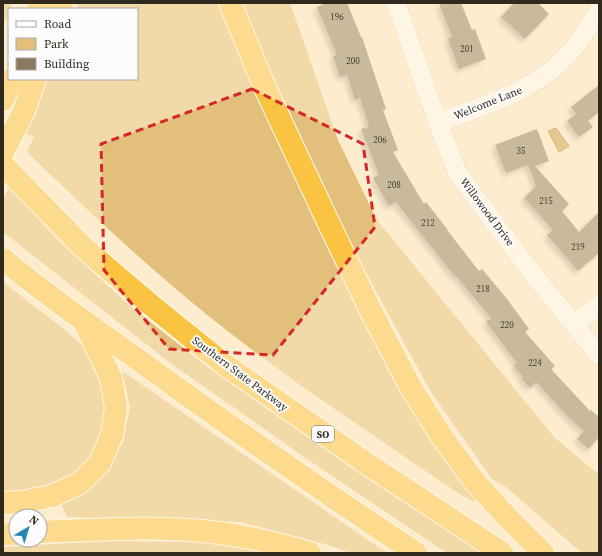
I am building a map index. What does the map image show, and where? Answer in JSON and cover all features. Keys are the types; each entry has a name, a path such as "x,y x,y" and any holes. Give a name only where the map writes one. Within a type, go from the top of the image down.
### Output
{"highway":[{"path":"230,3 266,90 330,228 410,386 440,434 475,482 543,553"},
{"path":"3,152 24,111 35,80"},
{"name":"Southern State Parkway","path":"3,165 84,248 224,364 363,461 502,553"},
{"path":"3,260 82,319 285,465 416,553"},
{"path":"3,503 22,502 52,496 80,483 100,463 112,435 116,408 111,378 82,319"},
{"path":"48,532 152,529 211,532 258,539 310,553"}],"street":[{"name":"Willowood Drive","path":"396,3 438,123 458,174 532,273 599,355"},
{"name":"Welcome Lane","path":"438,123 519,92 538,81 573,50 599,9"},
{"path":"575,324 599,305"}],"highlighted area":[{"path":"252,89 363,144 375,227 273,355 169,349 104,270 101,144"}],"green space":[{"path":"3,3 12,3 10,8 8,8 8,14 3,27"},
{"path":"78,3 218,3 233,42 333,256 480,499 472,501 452,489 327,404 266,360 206,314 137,255 27,152 34,137 24,133 47,80 138,80 138,8 77,8"},
{"path":"241,3 290,3 338,140 377,220 554,437 599,475 599,553 582,553 506,487 491,478 431,392 348,240"},
{"path":"9,187 58,240 131,307 209,368 365,477 483,553 448,553 439,548 313,463 173,365 3,232 3,203 5,201 3,199"},
{"path":"3,282 65,330 94,356 107,398 107,422 93,458 67,481 49,490 3,493"},
{"path":"122,371 387,553 351,553 325,544 240,522 67,517 61,503 100,478 123,442 130,407"},
{"path":"103,541 212,542 273,553 3,553 3,547 48,548 48,544"}],"shaded area":[{"path":"556,128 569,146 559,152 548,131"}],"building":[{"path":"326,3 347,3 362,37 386,109 383,110 398,150 393,152 424,204 426,202 479,271 482,269 507,299 529,329 525,332 555,366 551,369 590,411 591,410 599,417 599,437 589,449 577,439 584,431 570,419 536,382 530,388 521,378 523,377 514,366 517,363 486,322 491,318 456,276 455,277 396,202 389,206 373,178 379,175 361,129 369,127 360,98 355,100 347,75 340,77 333,56 337,55 317,7"},
{"path":"439,3 461,3 472,30 475,29 486,59 459,69 448,39 452,37"},
{"path":"514,3 538,3 549,14 525,39 501,17"},
{"path":"599,85 599,112 588,121 593,127 579,137 567,121 576,114 571,107"},
{"path":"537,129 549,161 535,166 569,204 562,211 579,232 599,212 599,253 578,271 547,235 553,230 524,198 536,186 528,165 506,173 495,145"}]}
